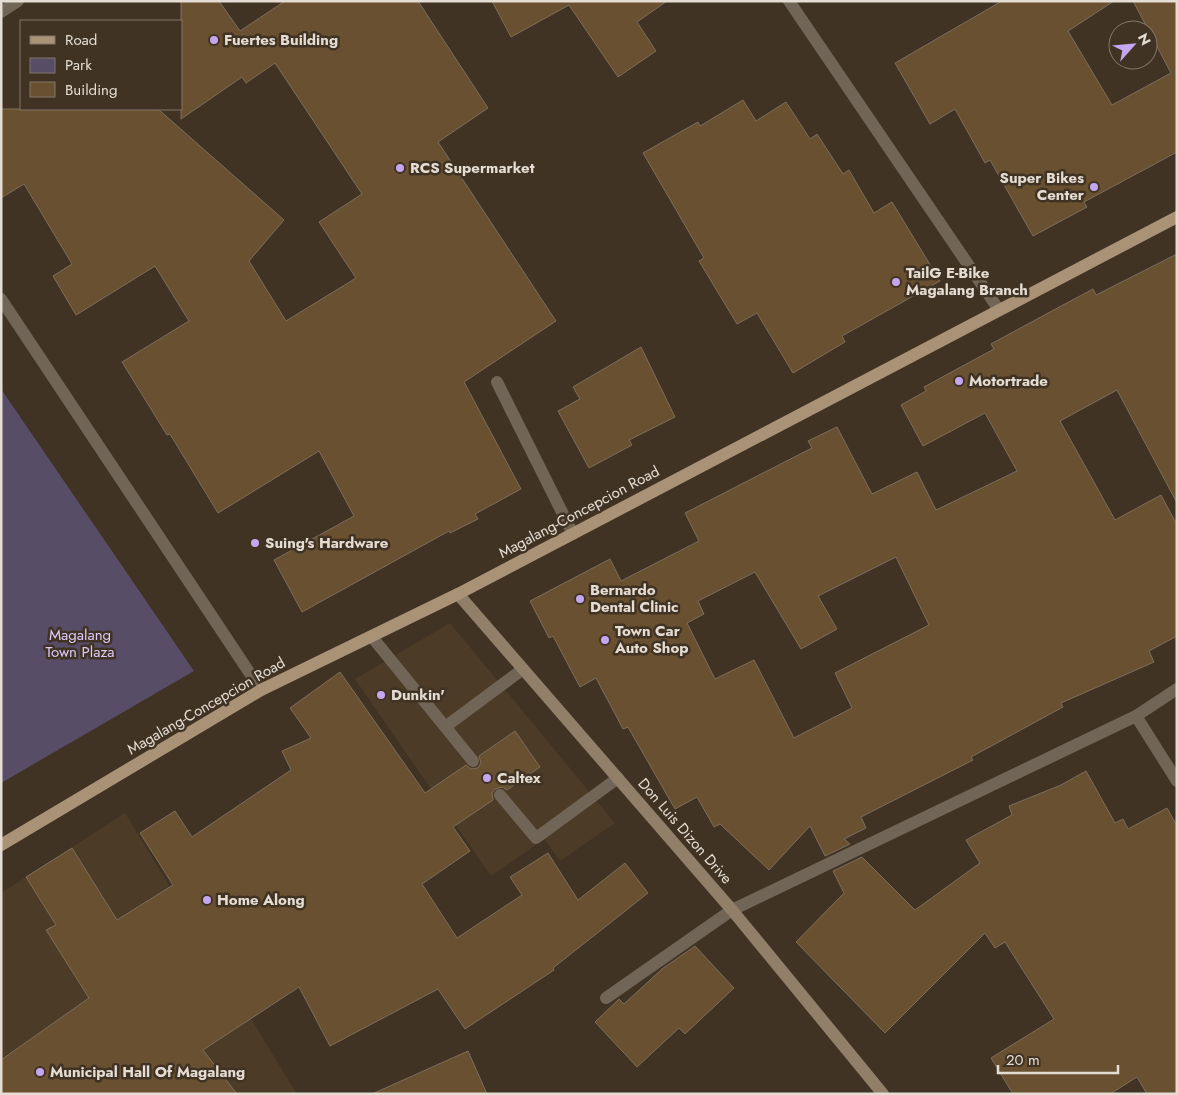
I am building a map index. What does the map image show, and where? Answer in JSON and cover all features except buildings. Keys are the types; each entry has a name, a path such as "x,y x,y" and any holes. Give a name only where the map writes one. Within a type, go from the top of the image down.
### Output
{"main road":[{"name":"Magalang-Concepcion Road","path":"1,845 262,690 458,594 1177,217"}],"street":[{"path":"1,12 18,1"},
{"path":"789,1 999,310"},
{"path":"1,299 262,690"},
{"path":"497,382 573,534"},
{"name":"Don Luis Dizon Drive","path":"458,594 732,910 883,1094"},
{"path":"372,637 473,760"},
{"path":"445,727 523,669"},
{"path":"606,998 732,910 1136,716 1177,689"},
{"path":"1136,716 1177,781"},
{"path":"500,796 536,838 618,778"}],"shaded area":[{"path":"450,623 615,823 560,861 544,839 491,876 355,679"},
{"path":"125,813 297,1094 1,1094 1,893"}],"green space":[{"name":"Magalang Town Plaza","path":"1,389 194,671 1,783"}],"place":[{"name":"Fuertes Building","path":"214,40"},
{"name":"RCS Supermarket","path":"400,168"},
{"name":"Super Bikes Center","path":"1094,187"},
{"name":"TailG E-Bike Magalang Branch","path":"896,282"},
{"name":"Motortrade","path":"959,381"},
{"name":"Suing's Hardware","path":"255,543"},
{"name":"Bernardo Dental Clinic","path":"580,599"},
{"name":"Town Car Auto Shop","path":"605,640"},
{"name":"Dunkin'","path":"381,695"},
{"name":"Caltex","path":"487,778"},
{"name":"Home Along","path":"207,900"},
{"name":"Municipal Hall Of Magalang","path":"40,1072"}]}
